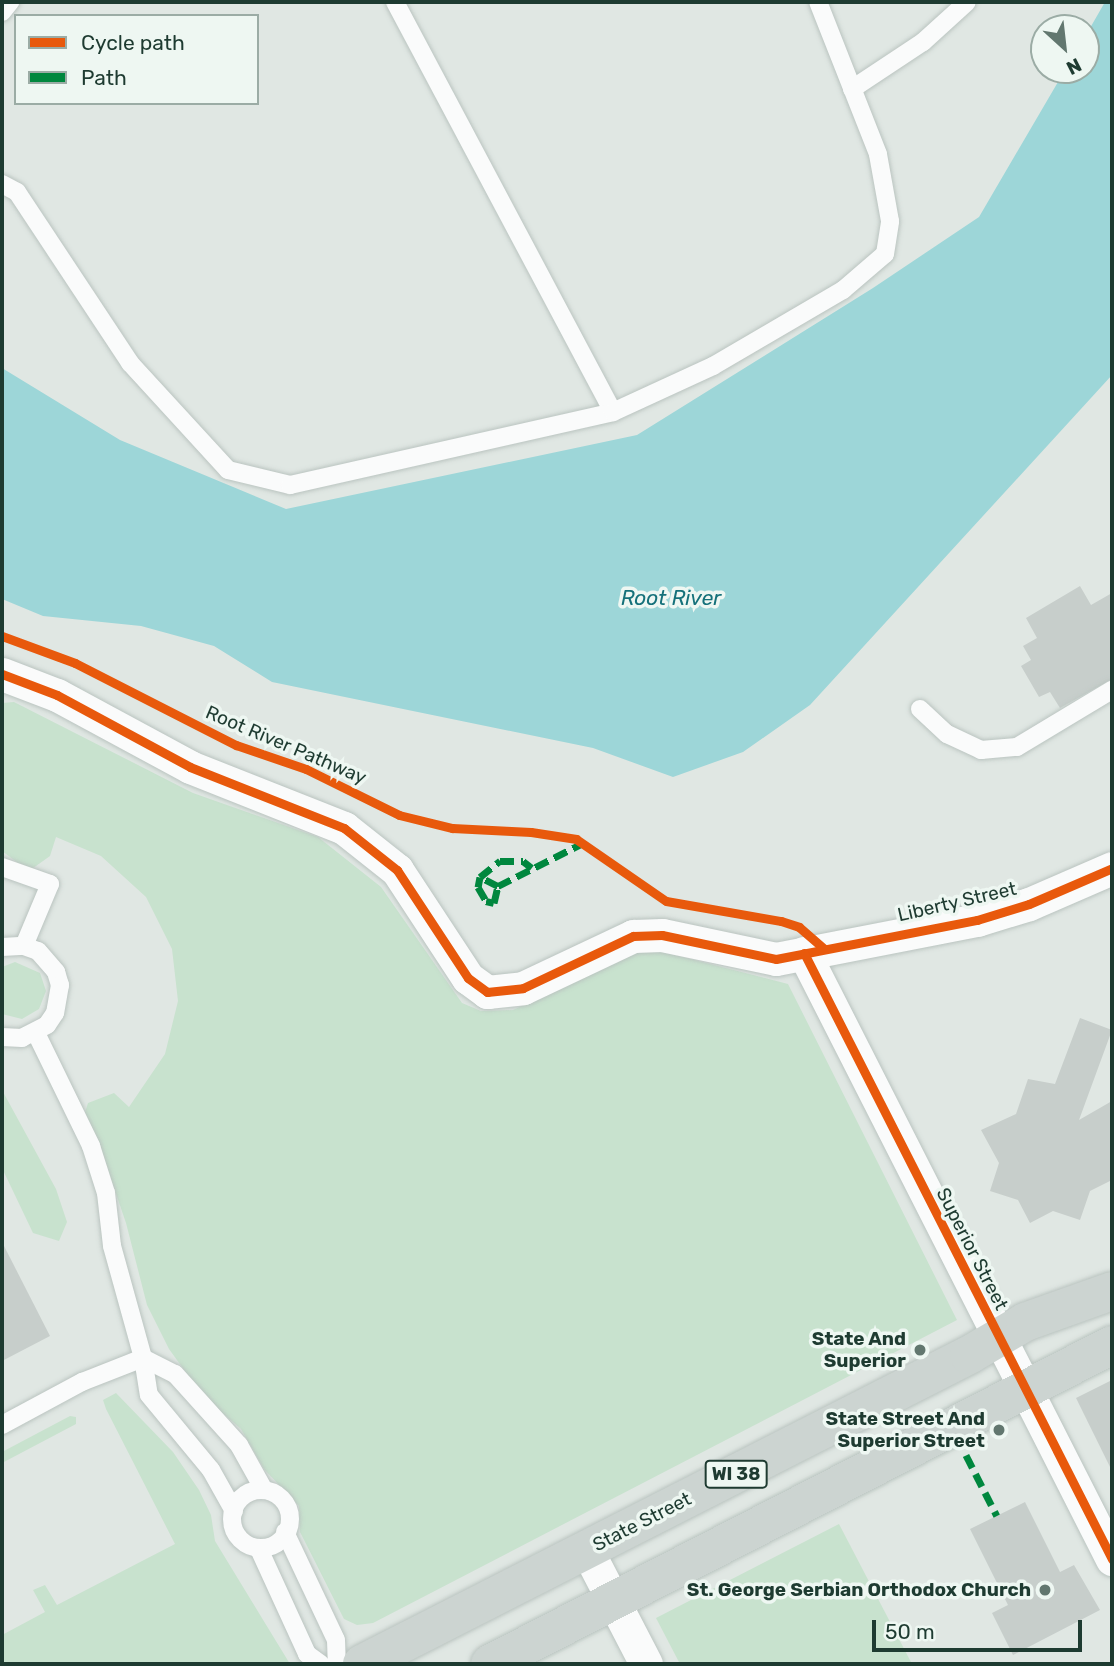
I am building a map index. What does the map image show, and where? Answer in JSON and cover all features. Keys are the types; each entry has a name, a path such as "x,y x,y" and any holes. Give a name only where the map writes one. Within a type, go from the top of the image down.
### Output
{"main road":[{"name":"State Street","path":"362,1664 1025,1322 1112,1291"},
{"path":"490,1664 1026,1392 1112,1345"}],"street":[{"name":"Liberty Street","path":"2,674 57,695 190,767 344,828 397,870 468,978 487,992 523,988 618,941 646,934 776,959 977,920 1029,904 1112,868"},
{"name":"Superior Street","path":"804,953 1112,1559"},
{"path":"587,1550 646,1664"}],"lane":[{"path":"2,12 10,2"},
{"path":"395,2 613,412"},
{"path":"2,184 17,192 130,363 228,470 290,485 613,412 713,366 843,290 885,254 890,221 878,155 818,2"},
{"path":"852,89 923,42 967,2"},
{"path":"920,709 947,734 981,750 1017,747 1112,690"},
{"path":"2,867 50,884 24,946"},
{"path":"2,947 24,946 48,960 60,985 55,1013 36,1033 22,1038 2,1037"},
{"path":"36,1033 91,1146 106,1193 124,1298 143,1358 149,1395 211,1470 234,1511"},
{"path":"2,1425 82,1382 143,1358 175,1374 239,1445 264,1490 286,1504 290,1521 285,1532 276,1543 259,1549"},
{"path":"264,1490 245,1495 234,1511 232,1520 240,1538 259,1549 307,1654 321,1664"},
{"path":"285,1532 336,1640 337,1664"}],"green space":[{"path":"14,702 193,793 318,837 381,887 462,1003 481,1011 513,1010 638,951 663,952 788,984 957,1320 373,1623 357,1625 344,1619 300,1532 299,1506 264,1469 241,1429 203,1396 169,1349 147,1305 126,1223 97,1138 84,1115 88,1103 114,1093 129,1107 165,1054 178,1001 172,949 146,897 101,856 56,837 50,856 29,871 2,851 2,703"},
{"path":"15,962 40,973 46,991 39,1009 22,1019 2,1014 2,967"},
{"path":"2,1090 56,1189 67,1222 59,1241 33,1233 2,1168"},
{"path":"116,1393 173,1452 199,1490 211,1515 215,1541 290,1664 2,1664 2,1635 45,1612 33,1590 45,1585 57,1605 175,1544 106,1409 103,1400"},
{"path":"70,1416 76,1417 76,1424 2,1463 2,1452"},
{"path":"839,1524 912,1664 680,1664 656,1618"}],"water":[{"name":"Root River","path":"1105,2 1112,2 1112,375 810,705 743,752 673,777 593,748 272,682 214,646 141,626 43,616 2,599 2,368 120,440 286,509 637,435 873,288 979,217 1057,84 1100,84 1098,14"}],"building":[{"path":"1080,586 1091,605 1112,593 1112,679 1060,708 1050,692 1039,697 1021,666 1031,660 1023,646 1037,638 1026,618"},
{"path":"1080,1018 1112,1030 1079,1120 1112,1101 1112,1180 1090,1191 1080,1220 1053,1211 1030,1223 1018,1200 990,1191 999,1163 981,1130 1016,1114 1028,1079 1055,1084"},
{"path":"2,1242 50,1336 2,1361"},
{"path":"1112,1380 1112,1471 1076,1398"},
{"name":"St. George Serbian Orthodox Church","path":"1025,1502 1060,1572 1074,1565 1100,1610 1013,1655 992,1613 1008,1605 970,1529"}],"marked path":[{"path":"498,886 480,877 478,887 486,901 494,903 498,886 583,843"},
{"path":"480,877 500,861 523,861 532,868"},
{"path":"966,1455 997,1516"}],"cycle path":[{"name":"Root River Pathway","path":"2,636 75,663 236,745 306,769 399,815 452,828 531,832 576,839 666,901 781,921 799,927 824,949"},
{"path":"2,674 57,695 190,767 344,828 397,870 468,978 487,992 523,988 633,936 662,935 776,959 977,920 1029,904 1112,868"},
{"path":"804,953 1112,1559"}],"place":[{"name":"State And Superior","path":"920,1350"},
{"name":"State Street And Superior Street","path":"999,1430"},
{"name":"St. George Serbian Orthodox Church","path":"1045,1590"}]}
